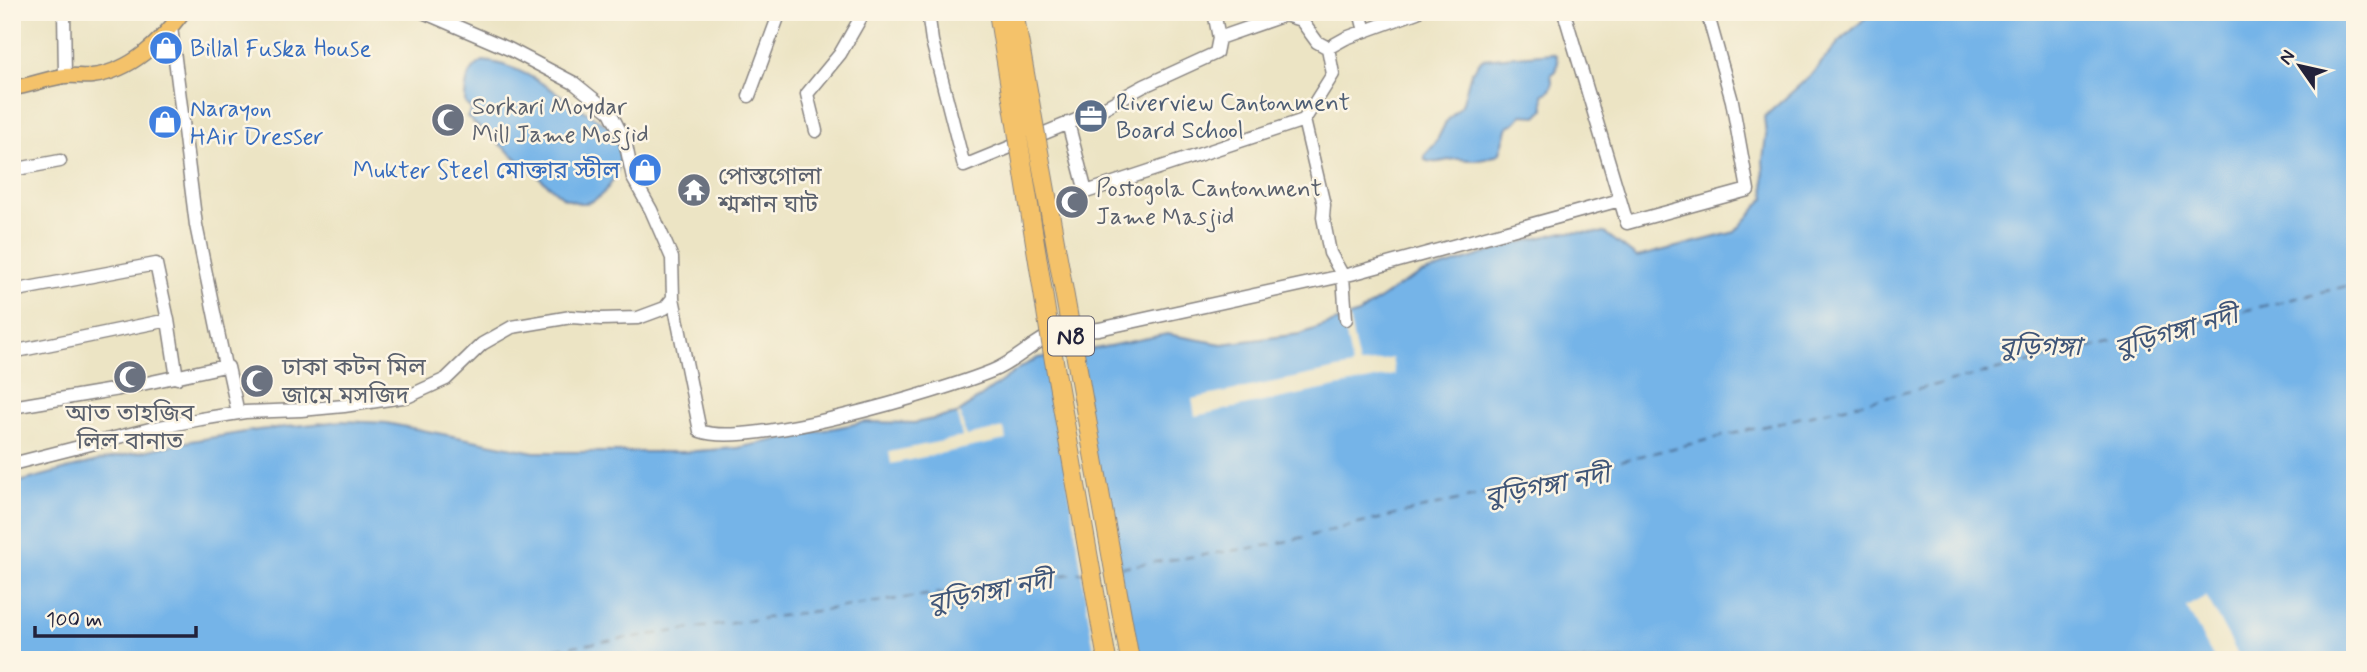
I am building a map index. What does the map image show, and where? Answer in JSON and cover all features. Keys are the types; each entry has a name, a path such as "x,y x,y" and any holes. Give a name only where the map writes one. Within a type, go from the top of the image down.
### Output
{"highway":[{"name":"N8","path":"998,12 1052,347 1107,660"},
{"name":"N8","path":"1014,12 1130,660"}],"main road":[{"path":"12,89 65,76 91,77 114,72 135,60 171,27 183,12"}],"street":[{"path":"64,12 65,76"},
{"path":"423,12 509,50 574,83 610,112 625,141 633,178 651,210 672,258 673,298 701,431 712,436 811,422 897,402 994,370 1058,331 1099,329 1343,276 1620,200"},
{"path":"750,96 780,12"},
{"path":"816,131 807,94 840,54 863,12"},
{"path":"928,12 932,41 964,166 1096,112 1144,86 1216,53 1219,38 1214,12"},
{"path":"1360,12 1365,32"},
{"path":"1328,48 1417,12"},
{"path":"1564,12 1627,223 1748,190 1732,101 1707,12"},
{"path":"1219,38 1285,15 1301,20 1317,42 1328,48"},
{"path":"171,27 196,225 225,366 228,368 238,413"},
{"path":"1068,123 1086,192 1304,121 1333,74 1328,48"},
{"path":"1304,121 1324,205 1323,217 1330,253 1343,276 1346,319"},
{"path":"12,170 60,161"},
{"path":"12,291 156,264 177,377"},
{"path":"12,464 150,429 238,413 301,410 409,396 446,379 482,344 512,327 571,317 638,318 665,307 673,298"},
{"path":"12,352 168,320"},
{"path":"12,407 225,366"}],"water":[{"name":"বুড়িগঙ্গা","path":"1872,12 2355,12 2355,660 12,660 12,484 97,461 191,441 258,430 342,421 386,423 534,452 683,452 737,448 864,422 914,423 957,414 1021,367 1038,358 1167,334 1222,344 1300,334 1358,314 1421,274 1563,232 1605,233 1637,257 1735,232 1765,198 1764,117 1811,75 1839,42"},
{"path":"1552,53 1556,55 1558,62 1556,71 1551,75 1550,89 1543,94 1544,109 1537,116 1522,115 1508,126 1500,153 1480,160 1425,160 1424,156 1435,144 1446,122 1462,105 1471,73 1482,59"},
{"path":"483,61 497,63 523,73 611,129 617,137 620,158 613,180 599,197 583,203 564,198 467,117 472,110 465,103 468,79 473,69"}],"pier":[{"path":"1349,318 1359,365 1392,358 1395,375 1195,416 1192,399 1352,366 1343,320"},
{"path":"1074,349 1128,660 1096,660 1090,627 1048,353"},
{"path":"960,413 966,436 1004,428 1006,440 891,464 889,452 962,437 957,414"},
{"path":"2206,596 2241,660 2215,660 2186,607"}],"ferry route":[{"path":"1121,567 1271,545 2355,284"},
{"path":"476,660 1085,572"}],"place":[{"name":"Billal Fuska House","path":"166,48"},
{"name":"Riverview Cantonment Board School","path":"1091,116"},
{"name":"Sorkari Moydar Mill Jame Mosjid","path":"448,120"},
{"name":"Narayon HAir Dresser","path":"165,122"},
{"name":"Mukter Steel মোক্তার স্টীল","path":"645,170"},
{"name":"পোস্তগোলা শ্মশান ঘাট","path":"694,190"},
{"name":"Postogola Cantonment Jame Masjid","path":"1072,202"},
{"name":"আত তাহজিব লিল বানাত","path":"130,377"},
{"name":"ঢাকা কটন মিল জামে মসজিদ","path":"257,381"}],"water label":[{"name":"বুড়িগঙ্গা নদী","path":"2176,331"},
{"name":"বুড়িগঙ্গা নদী","path":"1547,485"},
{"name":"বুড়িগঙ্গা নদী","path":"990,591"}]}
